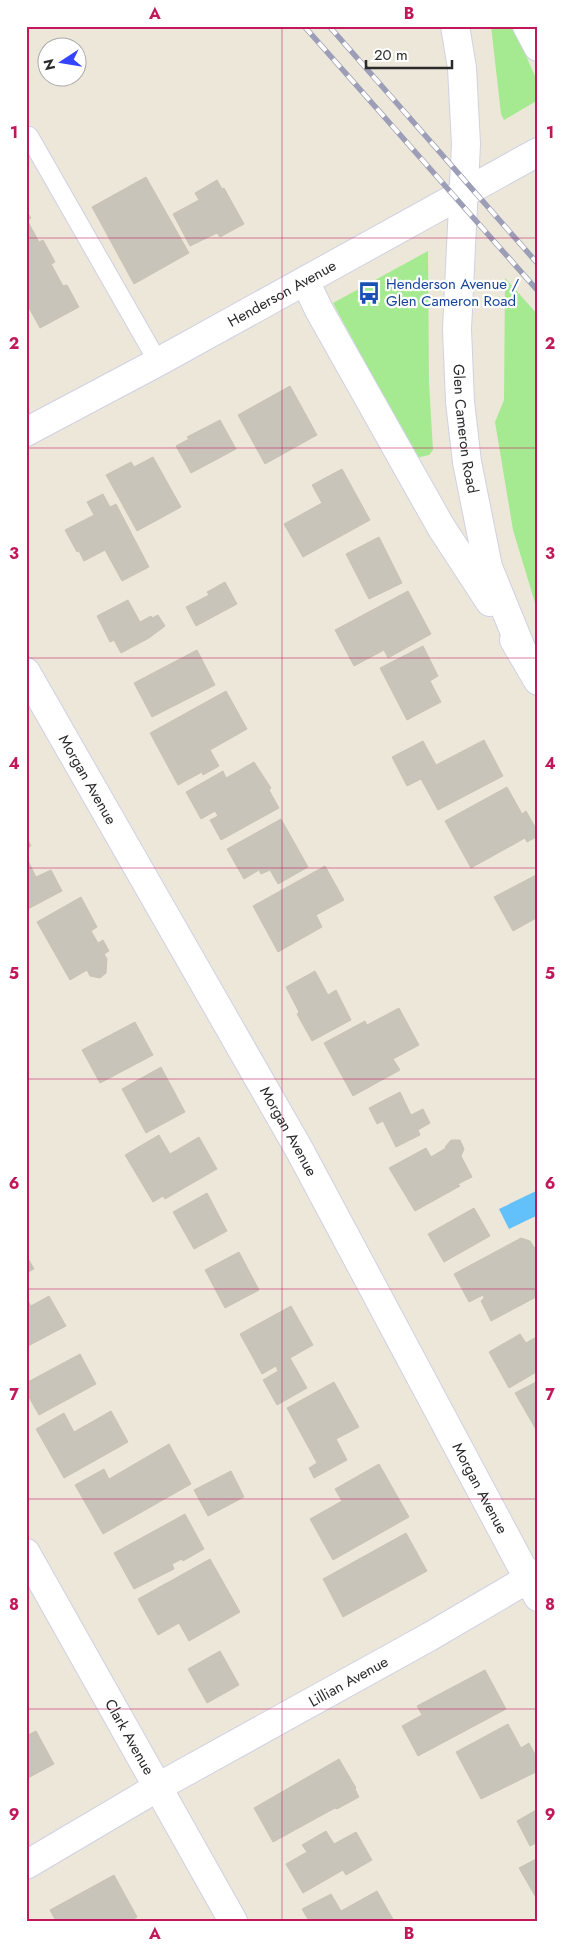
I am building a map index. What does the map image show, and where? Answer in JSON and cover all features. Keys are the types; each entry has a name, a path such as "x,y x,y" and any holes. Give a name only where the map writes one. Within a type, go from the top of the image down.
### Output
{"street":[{"name":"Glen Cameron Road","path":"455,26 462,68 466,129 457,329 460,402 468,462 488,567 524,655"},
{"path":"527,26 538,47"},
{"name":"Henderson Avenue","path":"26,432 158,362 538,152"},
{"name":"Glen Cameron Road","path":"305,281 319,310 441,527 524,655 538,681"},
{"name":"Morgan Avenue","path":"26,672 300,1151 534,1583"},
{"name":"Clark Avenue","path":"26,1553 233,1921"},
{"name":"Lillian Avenue","path":"26,1865 158,1787 429,1637 534,1583"}],"lane":[{"path":"26,137 28,136 34,145 158,362"}],"green space":[{"path":"491,26 513,26 538,83 538,100 504,120 501,114"},
{"path":"428,251 429,383 433,450 429,455 416,458 333,303"},
{"path":"505,278 538,315 538,613 513,530 495,422 504,400"}],"water":[{"path":"536,1191 538,1195 538,1215 509,1229 499,1209"}],"building":[{"path":"146,177 189,253 134,284 92,207"},
{"path":"217,180 222,189 224,188 244,224 220,237 217,233 190,246 173,214 199,200 195,193"},
{"path":"26,211 31,218 27,220 39,242 43,240 55,262 51,264 63,286 67,285 79,307 40,328 28,306 26,307"},
{"path":"290,386 317,435 265,464 238,415"},
{"path":"220,420 236,449 191,473 176,446 189,439 187,437"},
{"path":"153,457 181,507 137,531 106,475 131,462 134,467"},
{"path":"342,469 370,520 303,557 284,524 322,503 312,485"},
{"path":"103,494 110,507 116,504 149,567 122,581 105,550 84,561 65,530 94,515 87,502"},
{"path":"379,537 402,583 369,599 346,554"},
{"path":"225,582 237,604 196,626 186,607 209,595 207,592"},
{"path":"408,591 431,634 388,658 384,650 354,666 335,630"},
{"path":"128,600 140,622 151,616 152,618 158,615 165,626 149,638 121,653 114,640 110,642 97,616"},
{"path":"423,646 438,676 430,681 441,702 407,720 380,668"},
{"path":"197,650 215,685 152,717 134,683"},
{"path":"226,691 247,729 210,750 219,766 203,775 202,772 178,785 150,733"},
{"path":"484,740 503,776 438,810 421,779 407,786 392,757 423,741 436,765"},
{"path":"254,762 271,788 269,790 279,808 221,840 210,820 218,816 215,811 201,819 186,792 223,771 226,778"},
{"path":"507,787 522,814 526,811 538,832 538,836 527,842 525,838 471,868 445,821"},
{"path":"281,819 308,867 278,884 270,870 261,874 259,870 244,879 227,849"},
{"path":"26,836 31,846 26,849"},
{"path":"26,857 36,877 51,870 62,891 26,910"},
{"path":"325,866 344,900 316,915 322,927 278,952 253,906"},
{"path":"538,874 538,917 513,931 494,897"},
{"path":"81,897 97,927 91,931 98,943 103,940 109,951 104,954 107,959 106,973 100,978 90,976 87,970 70,980 37,922"},
{"path":"315,971 328,995 336,990 351,1020 312,1041 297,1014 299,1012 286,987"},
{"path":"399,1008 419,1045 393,1059 400,1070 353,1096 324,1043 365,1021 367,1025"},
{"path":"135,1022 153,1055 100,1083 82,1050"},
{"path":"161,1067 185,1112 146,1133 122,1089"},
{"path":"400,1092 411,1115 423,1109 430,1123 418,1130 420,1135 396,1147 383,1121 377,1124 369,1108"},
{"path":"159,1135 170,1154 199,1137 217,1169 165,1199 163,1196 153,1202 125,1155"},
{"path":"451,1140 460,1140 464,1149 461,1156 472,1177 458,1184 460,1186 415,1211 389,1168 426,1148 431,1157 446,1148"},
{"path":"207,1193 227,1231 194,1249 173,1212"},
{"path":"474,1208 490,1236 444,1262 428,1234"},
{"path":"521,1238 530,1241 538,1253 538,1296 491,1321 481,1301 484,1298 483,1295 469,1302 454,1274"},
{"path":"239,1252 259,1290 225,1308 205,1270"},
{"path":"26,1255 34,1269 26,1273"},
{"path":"49,1296 66,1326 26,1347 26,1298 31,1306"},
{"path":"291,1306 313,1345 290,1358 307,1388 277,1405 263,1380 278,1371 276,1366 262,1374 240,1334"},
{"path":"520,1334 526,1343 538,1336 538,1371 509,1388 489,1352"},
{"path":"80,1354 96,1384 39,1415 26,1392 26,1383"},
{"path":"538,1381 538,1433 515,1393"},
{"path":"334,1382 359,1427 336,1439 347,1460 314,1478 309,1468 317,1463 287,1408"},
{"path":"111,1411 128,1442 64,1478 36,1429 64,1413 74,1432"},
{"path":"169,1444 191,1484 103,1534 75,1485 104,1469 109,1479"},
{"path":"379,1464 409,1517 333,1560 310,1519 342,1501 335,1489"},
{"path":"231,1471 244,1497 208,1516 194,1490"},
{"path":"185,1514 204,1549 183,1561 182,1559 172,1564 174,1569 134,1589 114,1553"},
{"path":"406,1533 427,1571 343,1617 323,1579"},
{"path":"210,1559 240,1612 189,1641 179,1623 158,1635 138,1599"},
{"path":"220,1651 239,1685 207,1703 188,1669"},
{"path":"485,1670 506,1709 418,1756 402,1726 422,1715 417,1706"},
{"path":"508,1724 521,1748 529,1743 538,1760 538,1771 481,1799 456,1752"},
{"path":"36,1731 54,1764 26,1779 26,1736"},
{"path":"339,1759 356,1788 359,1797 273,1842 254,1808"},
{"path":"538,1809 538,1842 530,1846 517,1821"},
{"path":"326,1831 334,1844 356,1832 372,1860 346,1875 343,1870 303,1893 286,1864 307,1852 302,1845"},
{"path":"538,1858 538,1901 519,1868"},
{"path":"114,1875 137,1917 131,1921 56,1921 50,1910"},
{"path":"377,1891 394,1921 309,1921 302,1909 331,1894 341,1911"}],"railway":[{"path":"304,26 538,291"},
{"path":"329,26 538,264"}],"place":[{"name":"Henderson Avenue / Glen Cameron Road","path":"369,293"}]}
